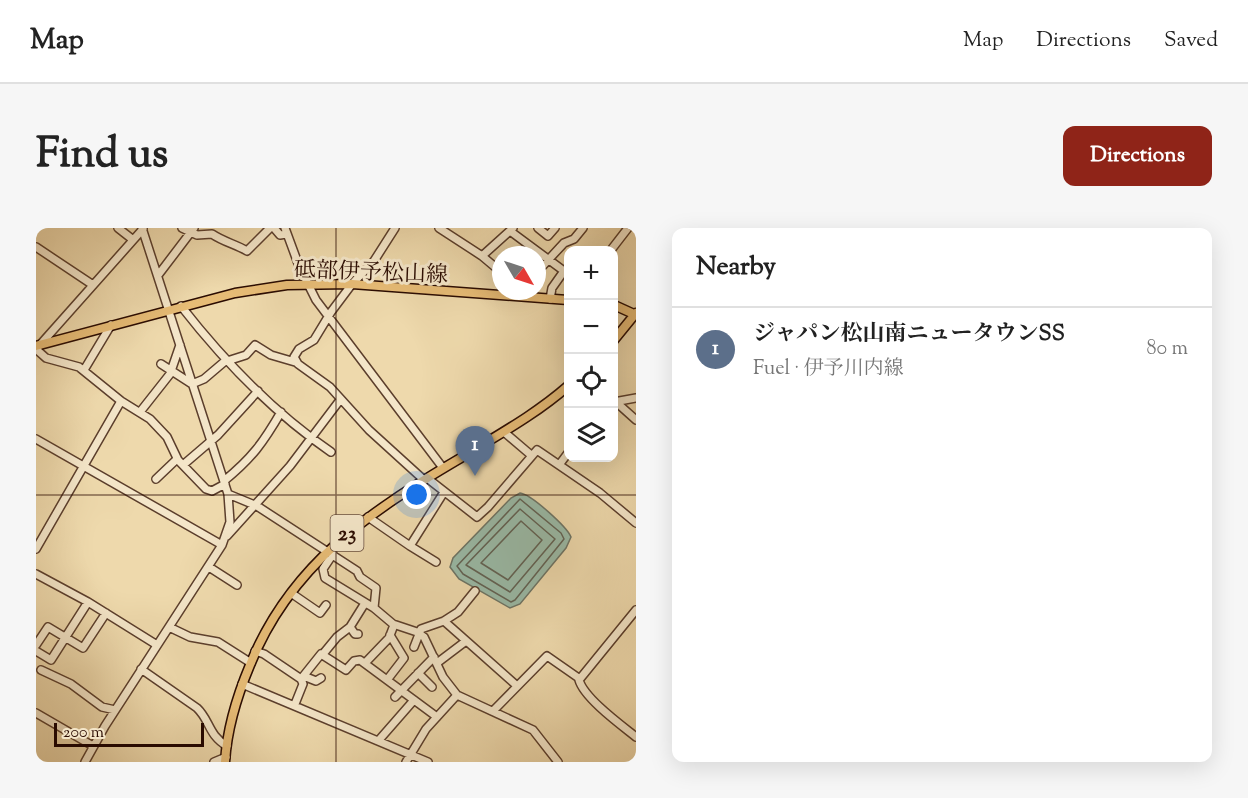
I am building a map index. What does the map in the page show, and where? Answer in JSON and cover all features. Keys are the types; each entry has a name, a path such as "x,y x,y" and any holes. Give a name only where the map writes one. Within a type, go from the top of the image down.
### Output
{"main road":[{"name":"砥部伊予松山線","path":"37,347 181,306 260,289 308,284 352,284 564,300"},
{"path":"618,307 636,314 618,335"},
{"name":"23","path":"225,760 242,684 255,651 291,592 368,517 442,468 504,432 564,389"}],"street":[{"path":"118,228 132,239"},
{"path":"182,228 192,230 197,236 209,231 247,251 272,228 280,235 286,231 308,284 328,317 442,468"},
{"path":"296,362 295,354 314,340 352,284 374,261 395,228"},
{"path":"439,228 492,264"},
{"path":"538,228 548,236 555,228"},
{"path":"546,264 564,243 574,239 583,228"},
{"path":"614,246 627,228"},
{"path":"85,762 141,669 222,545 230,522 228,494 224,482 210,440 192,384 159,274 142,229 37,347 46,358 84,370 121,401 140,412 167,437 177,459 209,490 216,490 224,482 243,465 268,437 281,412"},
{"path":"483,256 511,229 564,271 552,288 550,299"},
{"path":"159,274 192,230"},
{"path":"36,247 93,285"},
{"path":"181,306 227,361 310,438 331,452"},
{"path":"84,370 111,325"},
{"path":"140,412 170,372 180,345"},
{"path":"192,384 204,379 227,361 243,357 255,345 272,356 296,362 330,387 340,400 425,479 471,514 480,515 534,451 540,451 636,523"},
{"path":"161,364 170,372 192,384"},
{"path":"183,465 258,391"},
{"path":"618,401 636,398"},
{"path":"226,537 257,506 340,400"},
{"path":"36,549 121,401"},
{"path":"618,405 636,420"},
{"path":"504,432 531,455"},
{"path":"36,439 222,545"},
{"path":"559,465 564,458"},
{"path":"156,479 177,459"},
{"path":"410,546 444,492"},
{"path":"228,494 257,506 330,552 376,588 374,608"},
{"path":"630,517 636,509"},
{"path":"368,517 436,562"},
{"path":"330,552 323,569 325,578 374,608 394,625 418,633 424,638 443,677 457,695 533,730 554,760"},
{"path":"209,567 237,585"},
{"path":"36,574 88,602 157,645"},
{"path":"414,647 418,633 423,627 444,621 462,608 475,591"},
{"path":"291,592 320,613 326,605"},
{"path":"36,651 51,660 88,602"},
{"path":"301,679 337,636 350,627 364,603"},
{"path":"580,679 636,610"},
{"path":"36,645 48,627 83,648 106,613"},
{"path":"444,621 516,685"},
{"path":"365,663 390,635 394,625"},
{"path":"169,627 190,637 218,642 251,663"},
{"path":"350,627 354,633 358,633"},
{"path":"387,680 404,658 390,635"},
{"path":"395,697 418,673 466,641"},
{"path":"255,651 264,654 301,679 303,684 295,704"},
{"path":"323,654 346,670 357,660 365,663 437,717"},
{"path":"493,711 516,685 547,656 580,679 582,687 610,716 636,737"},
{"path":"141,669 204,714 210,731 227,746"},
{"path":"41,670 71,684 102,707 116,710"},
{"path":"418,673 432,687"},
{"path":"301,679 306,677 316,681 321,678"},
{"path":"242,684 295,704 428,762"},
{"path":"406,762 437,717 457,695"},
{"path":"379,740 414,700"},
{"path":"36,713 93,746"},
{"path":"214,762 225,760"}],"water":[{"path":"520,493 548,512 571,537 566,548 520,604 510,608 459,579 450,567 453,558 511,498"}],"place":[{"name":"ジャパン松山南ニュータウンSS","path":"475,476"}]}
